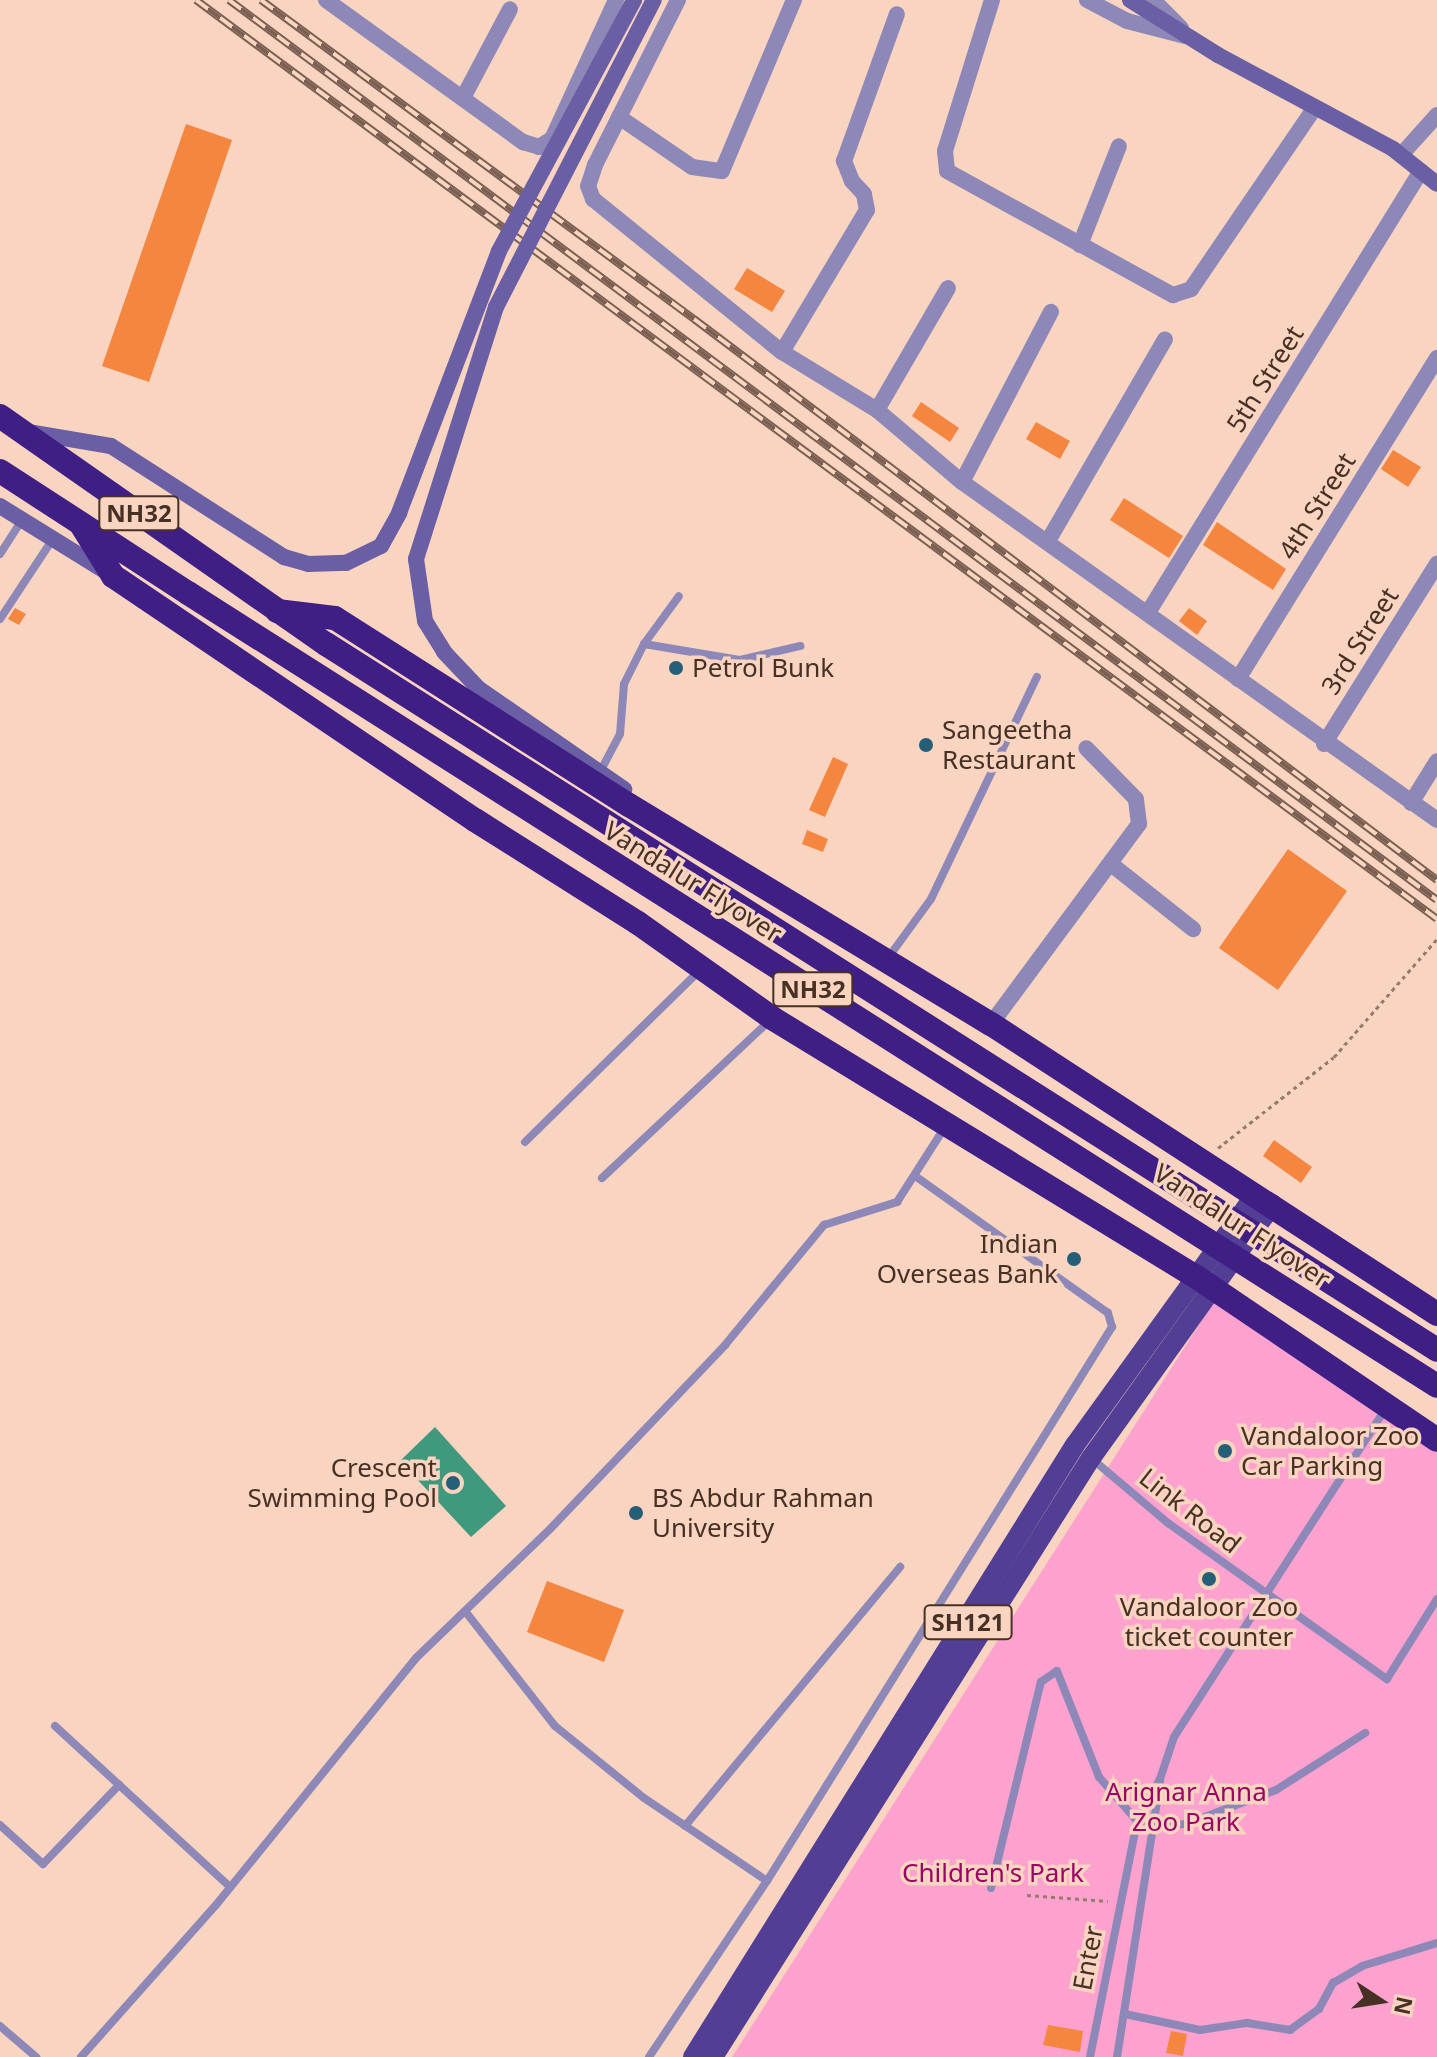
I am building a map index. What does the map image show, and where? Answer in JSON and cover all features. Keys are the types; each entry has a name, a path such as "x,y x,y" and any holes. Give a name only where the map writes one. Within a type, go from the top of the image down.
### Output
{"highway":[{"name":"NH32","path":"0,416 277,611"},
{"name":"NH32","path":"0,471 82,526"},
{"name":"Vandalur Flyover","path":"82,526 1437,1386"},
{"path":"82,526 113,576 475,820 638,923 772,1018 947,1122 1204,1282 1437,1440"},
{"name":"Vandalur Flyover","path":"277,611 1437,1350"},
{"path":"277,611 335,618 674,832 991,1024 1437,1314"}],"main road":[{"name":"SH121","path":"693,2057 1075,1445 1204,1282 1264,1200"},
{"name":"SH121","path":"713,2057 1204,1282"}],"street":[{"path":"326,0 464,96 523,142 539,147 590,192 608,213 782,352 877,410 962,482 1149,611 1324,744 1437,820"},
{"path":"22,431 111,446 284,557 308,564 346,563 381,546 399,513 499,251 634,0"},
{"path":"654,0 496,307 416,559 425,621 444,652 478,688 600,772 674,832"},
{"path":"590,192 592,173 678,0"},
{"path":"619,117 692,167 722,171 794,0"},
{"path":"992,0 945,151 947,171 1173,295 1191,289 1314,109"},
{"path":"1087,0 1144,27 1191,37"},
{"path":"1130,0 1314,109 1401,155 1437,184"},
{"path":"1153,0 1191,37"},
{"path":"539,147 552,139 613,1"},
{"path":"464,96 510,9"},
{"path":"782,352 863,222 867,201 844,161 897,14"},
{"path":"1401,155 1437,115"},
{"path":"1080,245 1119,146"},
{"name":"5th Street","path":"1149,611 1421,171"},
{"path":"877,410 948,288"},
{"path":"962,482 1051,312"},
{"path":"1048,541 1165,339"},
{"name":"4th Street","path":"1238,679 1437,358"},
{"path":"0,506 113,576"},
{"name":"3rd Street","path":"1324,744 1437,564"},
{"path":"991,1024 1139,824 1140,809 1086,748"},
{"path":"1411,803 1437,761"},
{"path":"1111,864 1193,929"}],"lane":[{"path":"0,554 22,520"},
{"path":"0,619 52,540"},
{"path":"600,772 620,734 619,697 644,644 679,596"},
{"path":"644,644 740,660 800,646"},
{"path":"887,960 931,899 1037,677"},
{"path":"525,1142 701,970"},
{"path":"602,1178 772,1018"},
{"path":"81,2057 230,1887 416,1658 725,1345 824,1225 897,1202 947,1122"},
{"path":"649,2057 767,1881 1112,1327 1108,1313 915,1176"},
{"path":"1117,2057 1156,1827 1160,1779 1174,1737 1386,1408"},
{"name":"Link Road","path":"1091,1458 1266,1593 1387,1679 1437,1599"},
{"path":"685,1826 900,1567"},
{"path":"465,1611 555,1726 685,1826 767,1881"},
{"path":"991,1888 1041,1682 1057,1671 1099,1777 1137,1821 1156,1827 1186,1824 1276,1790 1365,1733"},
{"path":"55,1726 230,1887"},
{"name":"Enter","path":"1090,2057 1137,1821 1160,1779"},
{"path":"0,1825 43,1864 119,1785"},
{"path":"1125,2014 1200,2030 1247,2023 1290,2030 1319,2009 1333,1983 1362,1966 1437,1943"},
{"path":"0,2026 36,2057"}],"path":[{"path":"1203,1161 1334,1057 1437,939"},
{"path":"1027,1895 1120,1902"}],"green space":[{"name":"Arignar Anna Zoo Park","path":"1223,1287 1437,1451 1437,2057 732,2057"}],"shaded area":[{"name":"Crescent Swimming Pool","path":"435,1427 506,1506 471,1537 400,1461"}],"building":[{"path":"186,124 232,140 149,382 102,366"},
{"path":"747,268 785,291 772,312 734,289"},
{"path":"921,402 959,428 950,442 912,416"},
{"path":"1036,422 1070,441 1060,459 1026,439"},
{"path":"1393,450 1421,467 1408,487 1381,469"},
{"path":"1124,498 1183,536 1169,558 1110,520"},
{"path":"1217,522 1286,569 1273,590 1203,545"},
{"path":"15,608 26,614 19,625 8,619"},
{"path":"1189,608 1207,621 1197,635 1179,621"},
{"path":"833,757 848,764 825,817 809,810"},
{"path":"807,830 828,839 823,852 802,844"},
{"path":"1288,849 1347,891 1278,990 1219,948"},
{"path":"1274,1140 1312,1167 1301,1183 1263,1156"},
{"path":"547,1581 624,1610 604,1662 527,1632"},
{"path":"1048,2025 1083,2031 1080,2052 1043,2045"},
{"path":"1171,2031 1187,2034 1183,2056 1166,2053"}],"railway":[{"path":"196,0 1437,919"},
{"path":"229,0 1437,900"},
{"path":"261,0 694,319 1437,880"}],"place":[{"name":"Petrol Bunk","path":"676,668"},
{"name":"Sangeetha Restaurant","path":"926,745"},
{"name":"Indian Overseas Bank","path":"1074,1259"},
{"name":"Vandaloor Zoo Car Parking","path":"1225,1451"},
{"name":"Crescent Swimming Pool","path":"453,1483"},
{"name":"BS Abdur Rahman University","path":"636,1513"},
{"name":"Vandaloor Zoo ticket counter","path":"1209,1579"}],"park label":[{"name":"Children's Park","path":"993,1873"}]}
